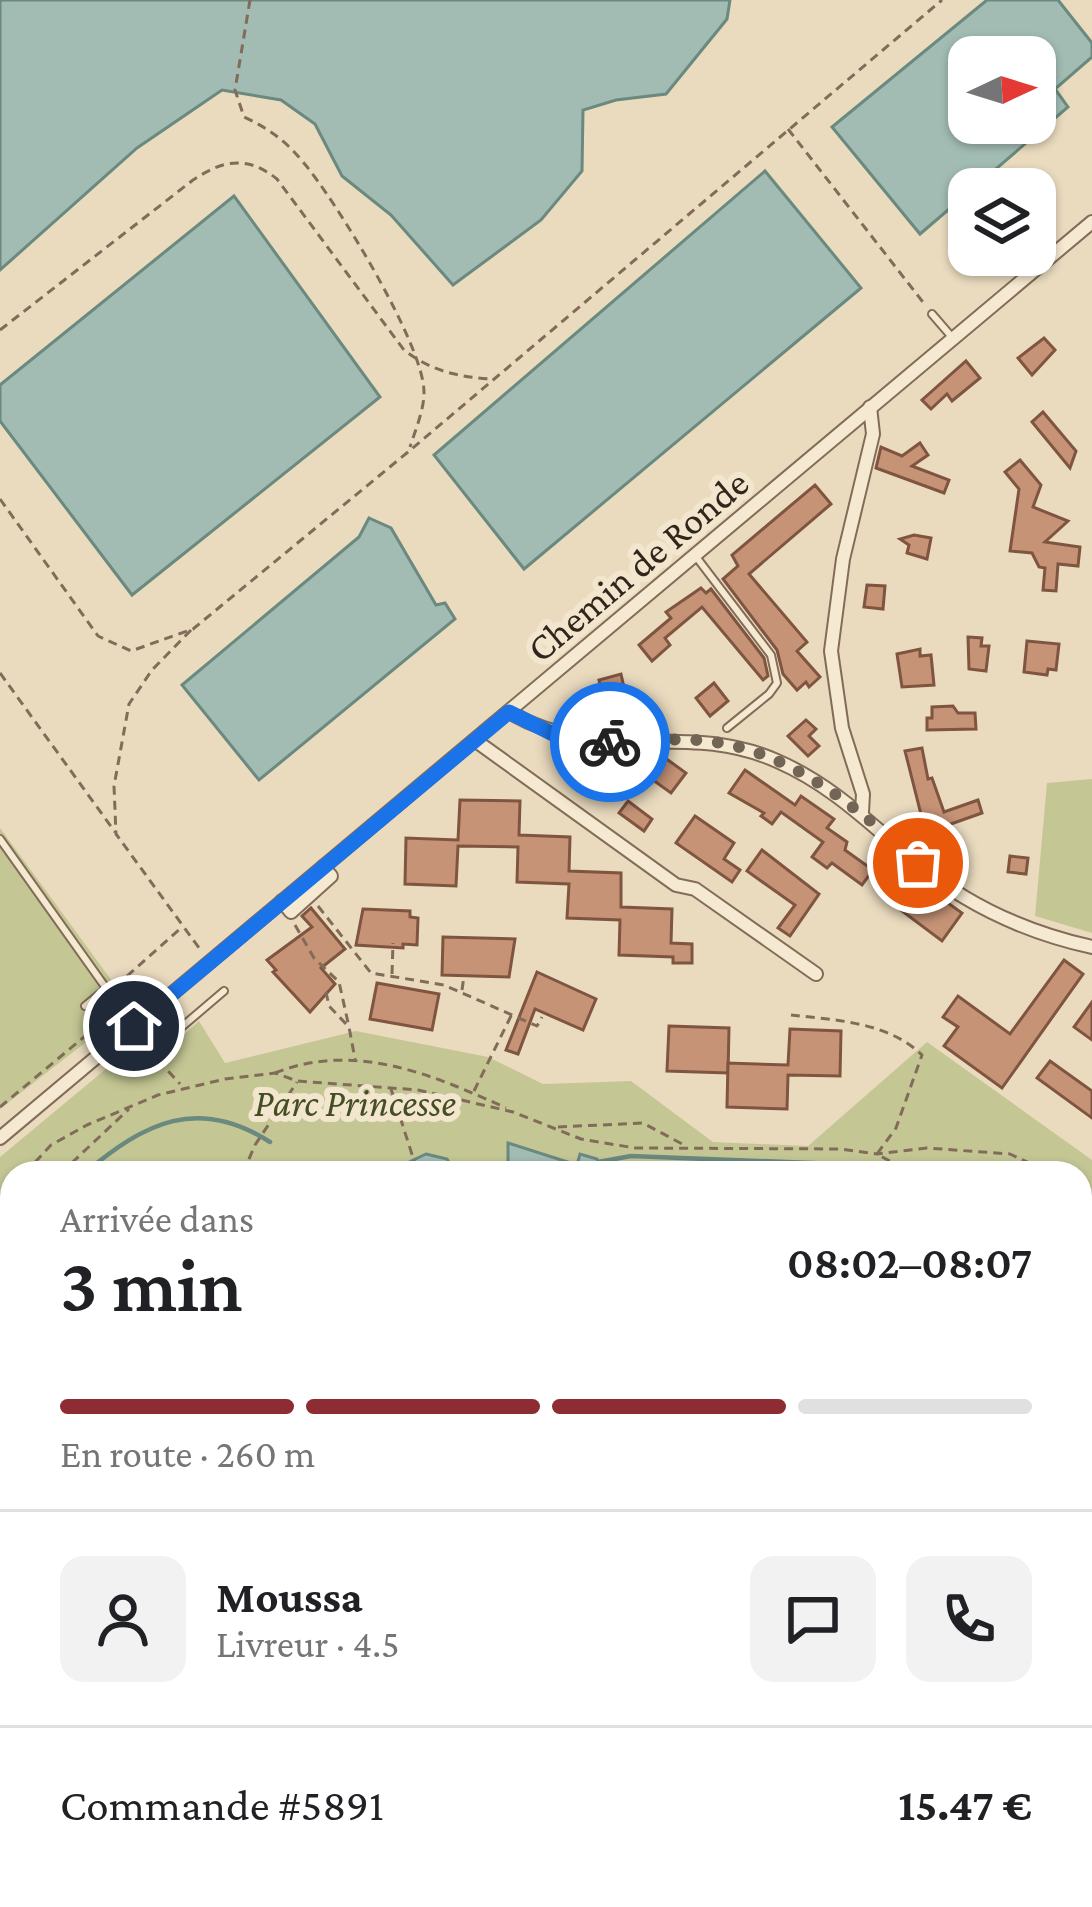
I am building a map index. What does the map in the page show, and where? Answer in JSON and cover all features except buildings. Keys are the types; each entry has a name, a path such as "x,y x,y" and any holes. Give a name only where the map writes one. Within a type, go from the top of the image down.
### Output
{"street":[{"name":"Chemin de Ronde","path":"0,1138 135,1031 212,960 286,906 323,867 1092,222"},
{"path":"862,812 863,794 842,728 831,651 843,559 873,434 870,407"},
{"path":"509,712 555,735 582,741 694,740 742,748 809,777 862,812 961,896 1006,920 1092,947"},
{"path":"476,740 676,885 695,889 816,974"},
{"path":"286,906 309,896 331,876 323,867"}],"lane":[{"path":"932,314 954,339"},
{"path":"695,556 771,655 775,669 777,683 769,694 728,728"},
{"path":"0,838 135,1031"},
{"path":"85,1006 108,987"},
{"path":"155,1008 177,1031 224,991"}],"path":[{"path":"250,0 235,90 244,117 273,130 305,164 379,278 418,361 425,394 408,452"},
{"path":"116,833 114,786 129,704 152,670 193,629 942,0"},
{"path":"788,128 932,314"},
{"path":"0,330 193,180 216,164 242,161 262,167 277,179 404,350 454,377 494,379"},
{"path":"0,499 98,636 130,651 193,629"},
{"path":"0,673 182,927 212,960"},
{"path":"309,896 371,973 462,992 537,1026 542,1017"},
{"path":"286,906 314,958 338,982 356,1060"},
{"path":"127,976 182,927"},
{"path":"392,976 393,943"},
{"path":"462,992 464,976"},
{"path":"418,990 420,981"},
{"path":"326,992 329,1006 349,1027"},
{"path":"473,1093 512,1014"},
{"path":"791,1016 848,1021 901,1037 922,1055 896,1128 877,1154"},
{"path":"135,1031 182,1088"},
{"path":"36,1161 51,1145 182,1088 292,1066 356,1060 398,1065 581,1138 635,1148 842,1149 877,1154 927,1148 1010,1154 1025,1161"},
{"path":"274,1073 297,1081 391,1088 514,1112"},
{"path":"248,1161 297,1081"},
{"path":"391,1088 414,1161"},
{"path":"75,1161 130,1107"},
{"path":"554,1128 643,1123 688,1147"},
{"path":"877,1154 890,1161"}],"green space":[{"path":"1092,779 1092,933 1035,916 1047,783"},
{"path":"0,828 131,1007 0,1109"},
{"name":"Parc Princesse","path":"199,1021 225,1063 356,1031 488,1057 543,1084 631,1081 713,1142 808,1146 927,1042 1092,1161 0,1161 160,1024 176,1042"}],"water":[{"path":"0,0 730,0 727,19 666,94 583,110 582,171 541,220 453,285 391,215 342,176 315,124 281,100 222,90 137,148 0,270"},
{"path":"987,0 1058,0 1092,43 1092,57 1056,88 1056,36 948,36 948,144 1025,144 997,168 948,168 948,210 920,234 832,127"},
{"path":"1056,90 1068,107 1056,117"},
{"path":"765,171 861,288 524,569 434,455"},
{"path":"234,196 380,397 132,595 0,421 0,385"},
{"path":"369,518 391,528 436,605 445,603 455,619 259,780 182,685 359,537"},
{"path":"508,1143 564,1161 508,1161"},
{"path":"426,1154 448,1161 411,1161"}],"waterway":[{"path":"100,1161 151,1129 196,1118 244,1128 270,1142"},
{"path":"604,1161 631,1156 759,1161"}],"way so far":[{"path":"610,742 694,740 742,748 778,761 862,812 918,863"}],"route":[{"path":"134,1026 509,712 555,735 610,742"}]}
